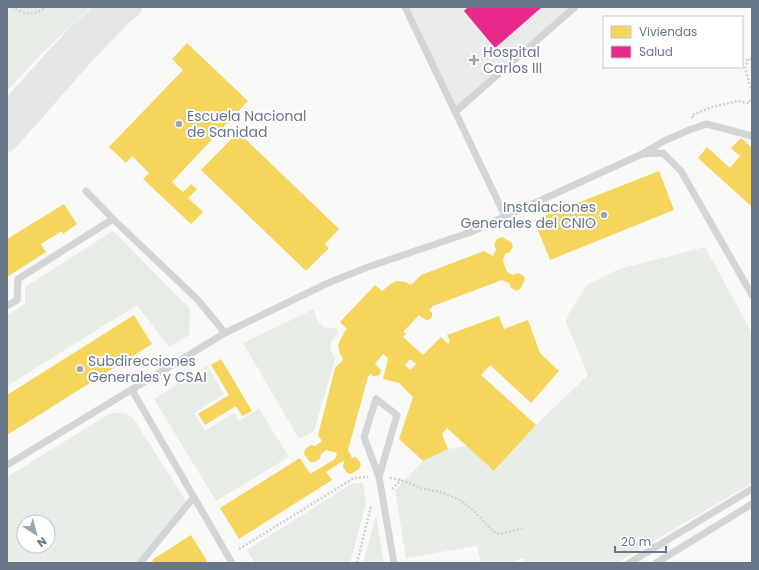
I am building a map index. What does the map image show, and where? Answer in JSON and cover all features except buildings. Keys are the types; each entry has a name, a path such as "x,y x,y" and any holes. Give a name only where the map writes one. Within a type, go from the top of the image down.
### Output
{"main road":[{"path":"7,113 77,36 109,7"},
{"path":"7,141 89,48 121,15 131,7"}],"lane":[{"path":"405,7 505,216"},
{"path":"455,112 575,7"},
{"path":"7,465 225,333 328,283 368,267 471,232 642,154 664,141 706,124 752,136"},
{"path":"642,154 663,152 681,171 752,295"},
{"path":"86,191 113,219 198,300 225,333"},
{"path":"7,306 17,300 18,279 113,219"},
{"path":"132,390 232,563"},
{"path":"379,477 397,415 376,398 364,437 379,477 394,563"},
{"path":"629,563 752,489"},
{"path":"140,563 194,497"},
{"path":"656,563 752,504"}],"path":[{"path":"12,7 27,13 36,13 46,7"},
{"path":"752,59 748,59 745,68 752,92"},
{"path":"712,107 738,101 749,103 752,97"},
{"path":"239,549 354,478 379,477"},
{"path":"401,480 460,500 473,510 493,531 499,534 524,528"},
{"path":"357,563 371,505"}],"shaded area":[{"path":"7,7 91,7 42,53 7,91"},
{"name":"Hospital Carlos III","path":"405,7 580,7 455,112"},
{"path":"113,231 190,309 189,335 169,347 137,305 7,386 7,315 25,304 25,287"},
{"path":"705,247 752,333 752,483 617,563 525,563 524,558 513,561 514,563 481,563 477,546 406,558 395,490 423,461 448,449 467,446 495,471 536,425 588,375 566,322 568,315 587,285 619,269"},
{"path":"314,309 318,320 325,328 334,328 339,333 331,342 331,351 335,359 314,431 299,439 243,343"},
{"path":"207,366 224,394 194,413 205,431 234,413 239,421 259,409 289,457 216,501 154,399"},
{"path":"109,414 124,414 133,418 186,501 139,563 7,563 7,477"},
{"path":"353,483 363,483 366,504 350,563 255,563 247,550"},
{"path":"376,515 384,563 363,563"}],"place":[{"name":"Hospital Carlos III","path":"474,60"},
{"name":"Escuela Nacional de Sanidad","path":"179,124"},
{"name":"Instalaciones Generales del CNIO","path":"604,215"},
{"name":"Subdirecciones Generales y CSAI","path":"80,369"}]}
